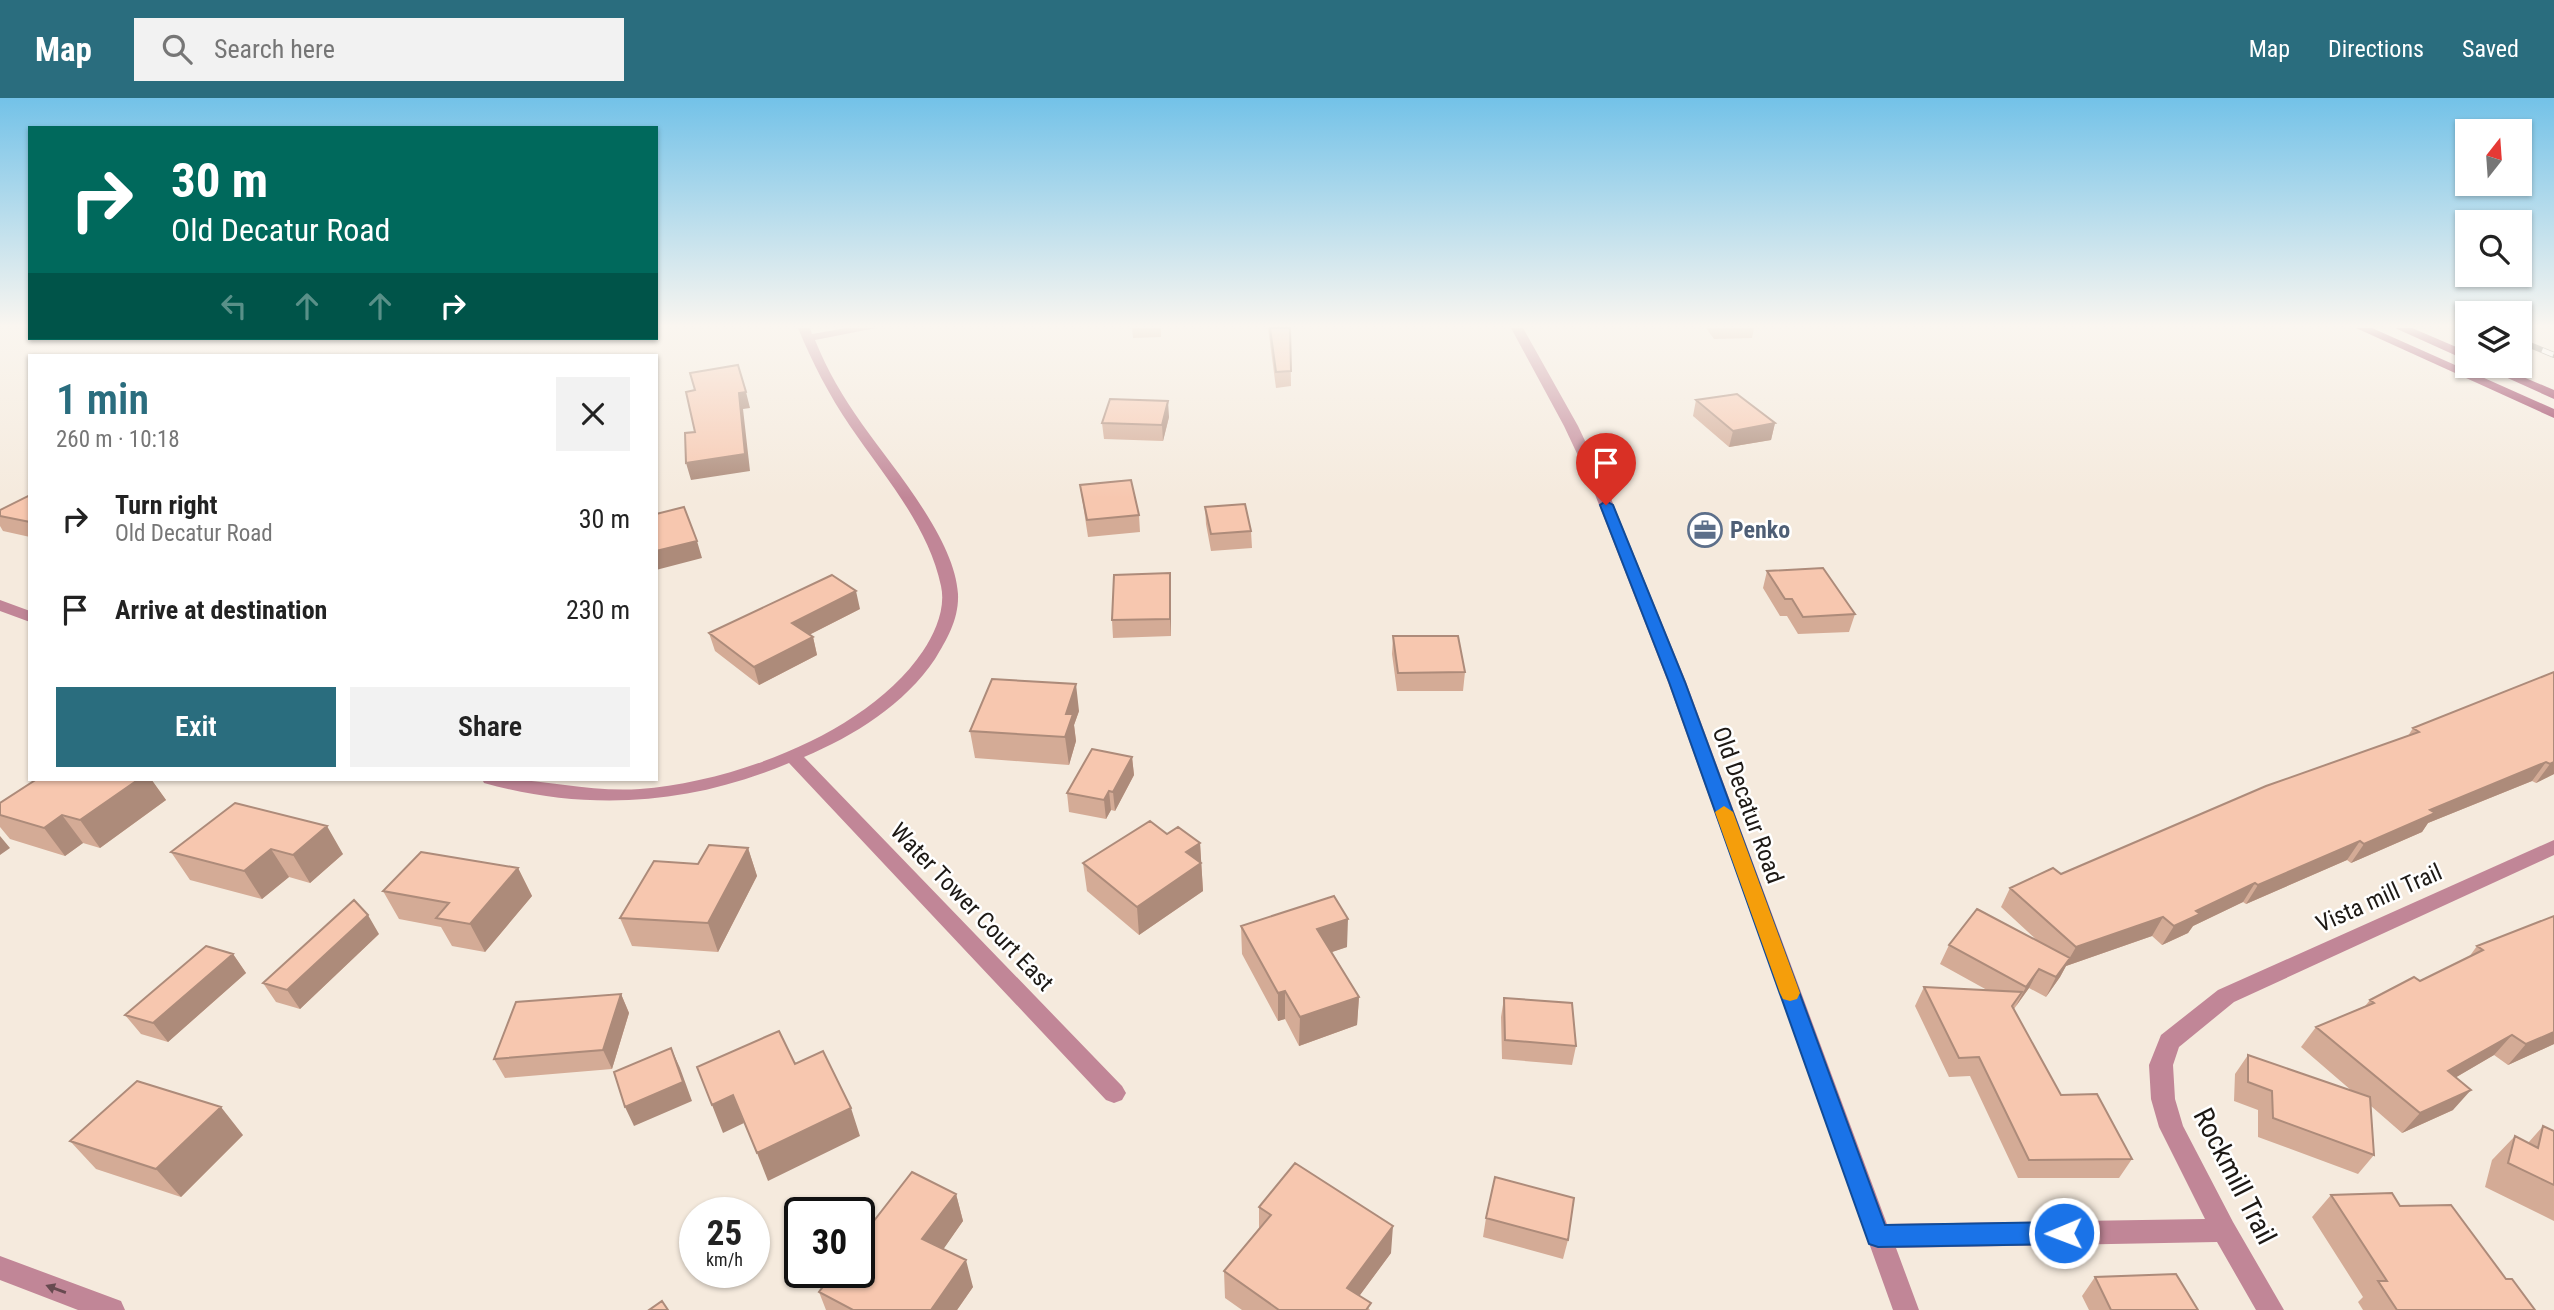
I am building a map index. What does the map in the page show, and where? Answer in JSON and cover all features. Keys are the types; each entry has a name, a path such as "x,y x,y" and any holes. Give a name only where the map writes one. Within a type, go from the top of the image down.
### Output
{"main road":[{"path":"2488,385 2554,414"},
{"path":"2530,385 2554,395"}],"street":[{"path":"501,781 571,795 642,795 695,788 793,756 880,709 929,660 946,623 949,588 934,541 849,419 831,385"},
{"name":"Old Decatur Road","path":"1549,385 1597,479 1677,682 1906,1310"},
{"path":"0,605 28,616"},
{"name":"Water Tower Court East","path":"793,756 1114,1093"},
{"name":"Vista mill Trail","path":"2161,1065 2169,1042 2226,996 2554,847"},
{"name":"Rockmill Trail","path":"2161,1065 2163,1099 2171,1126 2224,1230 2271,1310"},
{"path":"1878,1236 2224,1230"},
{"path":"0,1268 112,1310"}],"building":[{"path":"693,385 744,385 746,392 739,393 745,454 686,463 685,433 695,432 686,392 695,390"},
{"path":"1737,394 1775,423 1733,431 1696,400"},
{"path":"1110,399 1168,401 1162,425 1102,423"},
{"path":"1131,480 1139,515 1087,520 1080,485"},
{"path":"28,496 28,522 0,516 0,510"},
{"path":"1245,504 1251,531 1211,534 1205,507"},
{"path":"684,507 697,541 658,551 658,514"},
{"path":"1823,568 1855,614 1803,617 1792,599 1785,599 1767,571"},
{"path":"1170,573 1170,619 1112,620 1114,575"},
{"path":"832,575 856,591 792,623 813,637 754,667 709,633"},
{"path":"1393,636 1458,636 1465,672 1398,673"},
{"path":"2554,672 2554,762 2546,762 2430,810 2435,813 2364,844 2360,841 2258,885 2255,883 2196,911 2200,914 2174,926 2163,917 2076,947 2010,888 2053,868 2061,874 2266,786 2419,732 2413,728"},
{"path":"992,679 1076,684 1066,714 1073,714 1065,737 970,731"},
{"path":"1092,749 1132,757 1113,792 1109,791 1104,800 1067,793"},
{"path":"34,781 136,781 80,820 62,815 44,828 0,815 0,803"},
{"path":"235,803 327,826 293,855 271,849 244,871 171,852"},
{"path":"1150,821 1167,834 1178,827 1200,843 1186,852 1201,863 1137,907 1083,863"},
{"path":"709,845 748,848 708,923 620,918 654,861 698,864"},
{"path":"421,852 518,868 470,924 436,918 449,903 383,891"},
{"path":"1334,896 1348,919 1317,929 1359,997 1300,1017 1285,991 1278,993 1241,926"},
{"path":"354,900 368,915 287,990 263,983"},
{"path":"1977,909 2070,958 2056,977 2039,969 2026,987 1949,945"},
{"path":"2554,916 2554,1032 2526,1044 2512,1035 2448,1071 2471,1090 2420,1113 2316,1027 2374,1003 2370,1000 2414,977 2420,981 2483,950 2477,946"},
{"path":"206,946 233,954 153,1023 125,1015"},
{"path":"1924,987 2022,992 2012,1006 2061,1095 2097,1094 2132,1159 2029,1160 1979,1057 1959,1058"},
{"path":"621,994 603,1050 494,1059 516,1002"},
{"path":"1504,998 1572,1003 1576,1046 1505,1040"},
{"path":"779,1031 795,1064 823,1051 851,1108 757,1153 733,1095 712,1105 697,1067"},
{"path":"671,1048 683,1082 625,1107 614,1072"},
{"path":"2248,1055 2370,1097 2374,1155 2273,1118 2272,1091 2248,1082"},
{"path":"137,1081 221,1107 156,1169 70,1141"},
{"path":"2543,1126 2554,1131 2554,1185 2508,1163 2515,1136 2538,1148"},
{"path":"1295,1163 1393,1226 1347,1288 1371,1303 1366,1310 1279,1310 1224,1271 1271,1215 1259,1207"},
{"path":"912,1172 956,1194 922,1239 966,1260 931,1310 853,1310 819,1292 822,1288 875,1288 875,1219"},
{"path":"1495,1177 1574,1198 1568,1240 1486,1218"},
{"path":"2392,1193 2400,1206 2451,1205 2506,1279 2512,1279 2535,1310 2397,1310 2378,1281 2387,1281 2331,1195"},
{"path":"2176,1274 2198,1310 2111,1310 2095,1277"},
{"path":"662,1301 668,1310 649,1310"}],"slow traffic":[{"path":"1724,812 1790,993"}],"place":[{"name":"Penko","path":"1705,530"}],"route":[{"path":"1606,505 1677,682 1878,1236 2064,1233"}]}
